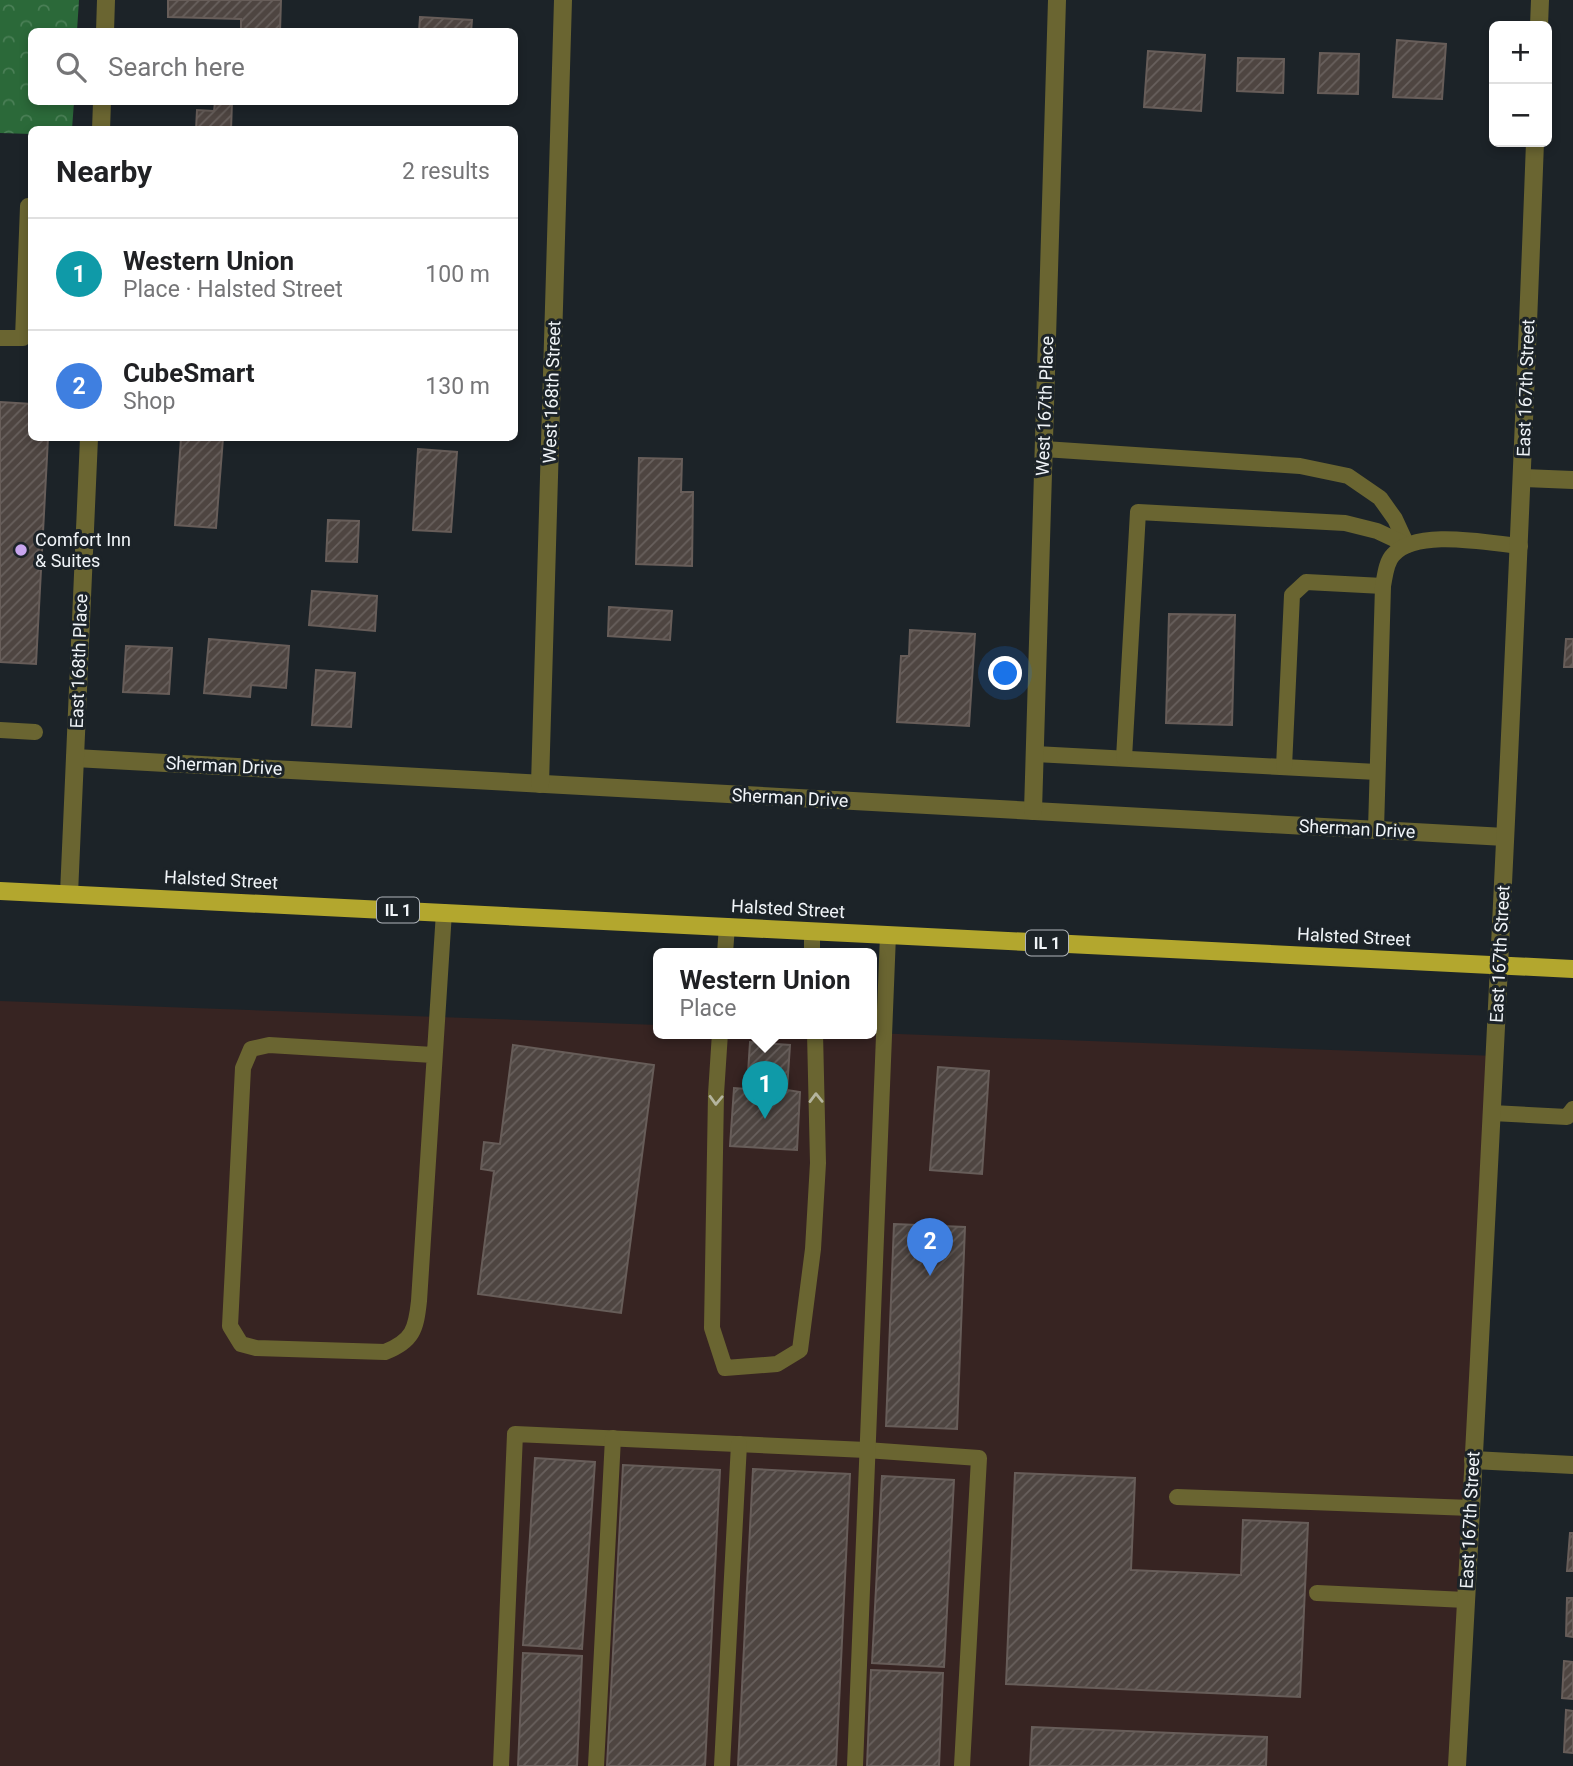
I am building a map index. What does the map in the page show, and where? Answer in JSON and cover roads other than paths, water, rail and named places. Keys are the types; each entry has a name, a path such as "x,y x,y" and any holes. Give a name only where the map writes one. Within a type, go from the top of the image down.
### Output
{"main road":[{"name":"Halsted Street","path":"0,891 1573,969"}],"street":[{"path":"105,28 107,0"},
{"name":"West 168th Street","path":"540,784 563,0"},
{"name":"West 167th Place","path":"1033,811 1057,0"},
{"path":"1539,21 1540,0"},
{"path":"101,126 102,105"},
{"name":"East 167th Street","path":"1457,1766 1500,965 1523,478 1535,147"},
{"name":"East 168th Place","path":"69,894 89,441"},
{"path":"1523,478 1573,480"},
{"name":"Sherman Drive","path":"75,758 1506,837"},
{"path":"1473,1460 1573,1465"}],"lane":[{"path":"0,338 23,338 27,206"},
{"path":"1044,449 1300,466 1348,476 1380,498 1395,519 1407,545"},
{"path":"1124,758 1138,512 1345,523 1377,531 1407,545"},
{"path":"1376,830 1383,586 1392,555 1407,545 1433,539 1520,546"},
{"path":"1284,767 1292,595 1306,582 1383,586"},
{"path":"0,730 35,732"},
{"path":"1035,754 1377,772"},
{"path":"433,1055 269,1045 251,1049 243,1068 230,1326 241,1344 256,1348 385,1352 401,1345 416,1328 443,912"},
{"path":"726,948 727,926"},
{"path":"812,930 813,948"},
{"path":"855,1766 888,935"},
{"path":"720,1039 716,1094 712,1328 724,1368 777,1364 800,1350 813,1249 818,1163 815,1039"},
{"path":"1492,1113 1566,1117 1573,1109"},
{"path":"501,1766 515,1434 866,1450 979,1458 962,1766"},
{"path":"596,1766 614,1438"},
{"path":"722,1766 739,1444"},
{"path":"1177,1497 1471,1508"},
{"path":"1317,1592 1466,1600"}],"place":[{"name":"Comfort Inn & Suites","path":"21,550"},
{"name":"Western Union","path":"765,1119"},
{"name":"CubeSmart","path":"930,1276"}]}
